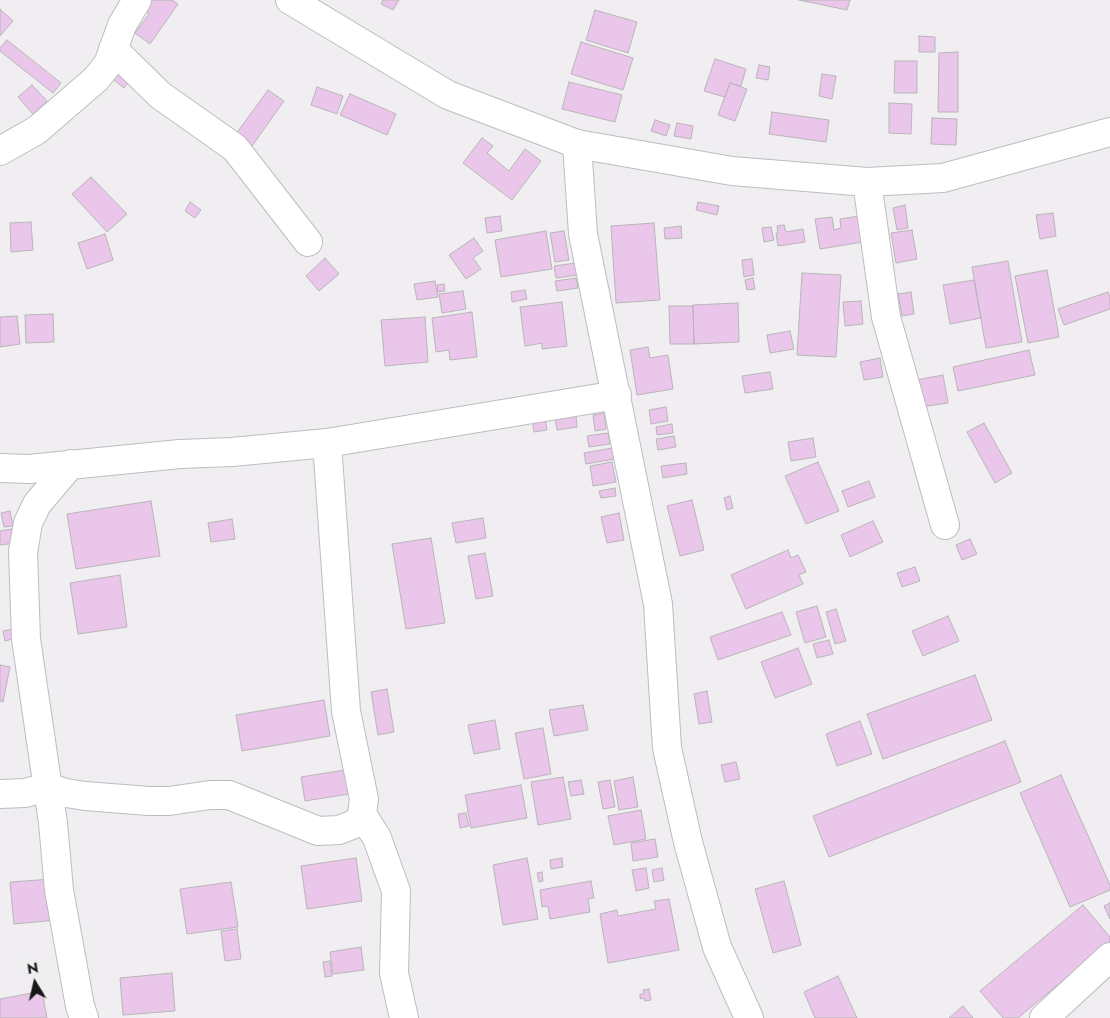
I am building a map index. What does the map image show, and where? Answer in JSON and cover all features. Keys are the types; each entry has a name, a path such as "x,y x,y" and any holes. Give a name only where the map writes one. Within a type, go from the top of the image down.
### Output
{"street":[{"path":"0,151 37,130 96,79 108,64 122,25 137,0"},
{"path":"290,0 448,95 577,144 732,171 867,182 943,178 1110,132"},
{"path":"113,49 160,95 235,148 308,242"},
{"path":"577,144 583,234 658,604 667,748 688,842 717,947 749,1018"},
{"path":"867,182 886,317 945,525"},
{"path":"0,468 29,469 327,443 617,395"},
{"path":"0,794 25,793 47,787 85,796 149,801 229,795 318,831 339,830 357,823 362,814 364,799 346,711 327,443"},
{"path":"71,464 37,504 28,523 23,552 26,639 53,823 61,905 80,1006 84,1018"},
{"path":"362,814 378,838 396,891 394,973 404,1018"},
{"path":"1044,1018 1110,957"}],"building":[{"path":"147,0 172,0 178,4 150,44 135,33 149,14 142,8"},
{"path":"383,0 399,0 393,10 381,4"},
{"path":"799,0 850,0 847,10"},
{"path":"0,9 13,21 0,36"},
{"path":"595,10 637,22 628,53 586,40"},
{"path":"919,36 935,37 935,52 919,52"},
{"path":"7,40 61,83 53,93 0,51 0,48"},
{"path":"581,42 633,58 623,90 571,74"},
{"path":"958,52 958,112 938,112 939,53"},
{"path":"715,59 746,69 741,86 730,83 725,97 704,91"},
{"path":"895,61 917,61 917,93 894,93"},
{"path":"759,65 770,67 768,80 756,78"},
{"path":"121,66 134,76 124,88 111,78"},
{"path":"822,74 836,76 832,99 819,96"},
{"path":"569,82 622,95 615,122 562,109"},
{"path":"730,83 747,89 735,121 718,115"},
{"path":"32,85 47,101 33,114 18,97"},
{"path":"317,87 343,96 337,114 311,105"},
{"path":"268,90 284,101 252,146 236,134"},
{"path":"350,94 396,114 387,135 340,115"},
{"path":"889,103 912,104 911,134 889,133"},
{"path":"772,112 829,120 826,142 769,134"},
{"path":"932,118 957,119 956,145 931,144"},
{"path":"655,120 670,125 666,136 651,131"},
{"path":"677,123 693,126 691,139 674,136"},
{"path":"482,138 493,146 487,153 509,171 525,149 541,161 512,200 463,163"},
{"path":"91,177 127,214 107,232 72,194"},
{"path":"190,202 201,210 195,218 185,211"},
{"path":"698,202 719,206 717,215 696,210"},
{"path":"905,205 908,228 897,230 893,208"},
{"path":"1053,213 1056,236 1040,239 1036,215"},
{"path":"500,216 502,231 487,233 485,218"},
{"path":"859,216 863,242 820,249 815,219 832,217 834,230 841,228 840,219"},
{"path":"31,222 33,250 11,252 10,223"},
{"path":"654,223 660,300 616,303 611,226"},
{"path":"784,225 786,232 803,229 805,242 778,246 777,226"},
{"path":"681,226 682,238 665,239 664,228"},
{"path":"771,227 774,240 764,242 762,228"},
{"path":"912,230 917,259 896,263 891,233"},
{"path":"546,231 552,269 501,277 495,240"},
{"path":"564,231 569,260 555,262 550,233"},
{"path":"105,234 113,260 87,269 78,243"},
{"path":"474,238 483,251 473,258 481,269 466,279 449,255"},
{"path":"325,258 339,274 319,291 306,276"},
{"path":"752,259 754,275 744,277 742,260"},
{"path":"1008,261 1022,342 986,348 972,267"},
{"path":"576,263 578,275 556,278 554,266"},
{"path":"1047,270 1059,337 1028,343 1015,276"},
{"path":"802,273 841,275 836,357 797,355"},
{"path":"576,278 578,288 557,291 555,281"},
{"path":"753,278 755,289 747,290 745,280"},
{"path":"974,280 981,318 950,324 943,285"},
{"path":"435,281 438,297 417,300 414,284"},
{"path":"444,284 445,291 438,292 437,285"},
{"path":"525,290 527,299 512,302 511,292"},
{"path":"463,291 466,309 442,313 439,294"},
{"path":"911,292 914,314 902,316 898,294"},
{"path":"1108,292 1110,309 1064,325 1058,309"},
{"path":"861,301 863,324 845,326 843,302"},
{"path":"562,302 567,346 542,349 542,343 525,346 520,307"},
{"path":"738,303 739,342 694,344 693,305"},
{"path":"669,306 693,306 694,344 670,344"},
{"path":"472,312 477,357 450,360 449,350 436,352 432,318"},
{"path":"53,314 54,342 26,343 25,315"},
{"path":"17,316 20,344 0,347 0,317"},
{"path":"425,317 428,362 385,366 381,320"},
{"path":"790,331 794,349 770,353 767,335"},
{"path":"648,347 650,358 668,355 673,389 637,395 630,350"},
{"path":"1029,350 1035,375 958,391 953,367"},
{"path":"880,358 883,377 864,380 860,362"},
{"path":"770,372 773,389 745,393 742,376"},
{"path":"943,375 948,403 921,407 916,380"},
{"path":"666,407 668,421 651,424 649,410"},
{"path":"604,413 606,429 595,431 593,415"},
{"path":"576,414 577,427 557,430 555,417"},
{"path":"545,417 547,430 534,432 532,419"},
{"path":"984,423 1012,473 995,483 967,432"},
{"path":"672,424 673,433 657,435 656,427"},
{"path":"608,433 610,444 589,447 587,436"},
{"path":"674,436 676,447 658,450 656,439"},
{"path":"813,438 816,457 791,461 788,442"},
{"path":"612,448 615,459 586,464 584,453"},
{"path":"612,462 616,482 593,486 590,466"},
{"path":"818,462 839,511 806,524 785,476"},
{"path":"686,463 687,474 663,478 661,466"},
{"path":"869,481 875,497 848,507 842,491"},
{"path":"615,488 616,496 601,498 599,491"},
{"path":"730,496 733,508 727,510 724,498"},
{"path":"692,500 704,550 680,556 667,506"},
{"path":"151,501 160,556 76,569 67,514"},
{"path":"10,511 13,526 4,527 1,513"},
{"path":"619,513 624,540 607,543 601,517"},
{"path":"483,518 486,538 456,543 452,523"},
{"path":"232,519 235,539 211,542 208,523"},
{"path":"873,521 883,542 850,557 841,535"},
{"path":"12,529 15,543 0,545 0,531"},
{"path":"431,538 445,623 406,629 392,544"},
{"path":"970,539 977,554 962,560 956,545"},
{"path":"788,550 791,558 798,555 806,572 799,575 803,584 746,609 731,575"},
{"path":"485,553 493,596 476,599 468,556"},
{"path":"915,567 920,581 902,587 897,573"},
{"path":"120,575 127,627 78,634 70,583"},
{"path":"817,606 826,637 805,643 796,612"},
{"path":"836,609 846,641 835,644 826,612"},
{"path":"782,612 791,635 718,660 710,637"},
{"path":"948,616 959,641 923,656 912,631"},
{"path":"14,629 16,638 5,641 3,631"},
{"path":"829,640 833,654 817,658 813,644"},
{"path":"798,648 812,684 775,698 761,662"},
{"path":"0,665 10,667 3,702 0,701"},
{"path":"975,675 992,720 883,759 867,714"},
{"path":"387,689 394,732 378,735 371,692"},
{"path":"707,691 712,722 699,724 694,694"},
{"path":"324,700 330,736 242,751 236,715"},
{"path":"583,705 588,730 554,736 549,710"},
{"path":"495,720 500,749 474,754 468,725"},
{"path":"860,721 872,754 837,766 826,734"},
{"path":"543,728 551,774 524,779 515,733"},
{"path":"1005,741 1021,782 829,857 813,816"},
{"path":"736,762 740,779 725,782 721,765"},
{"path":"351,769 355,793 305,801 301,777"},
{"path":"1061,775 1110,885 1110,890 1070,907 1020,793"},
{"path":"563,777 571,819 538,825 531,782"},
{"path":"633,777 638,807 619,810 614,781"},
{"path":"581,780 584,794 571,796 568,782"},
{"path":"610,780 615,807 603,809 598,782"},
{"path":"521,785 527,818 471,828 465,795"},
{"path":"641,810 646,839 614,845 608,816"},
{"path":"466,813 469,826 460,828 458,814"},
{"path":"655,839 658,857 633,861 631,843"},
{"path":"356,858 362,901 307,909 301,866"},
{"path":"527,858 538,919 503,925 493,865"},
{"path":"562,858 563,867 551,869 550,860"},
{"path":"646,868 649,888 636,891 632,870"},
{"path":"662,868 664,880 654,882 652,870"},
{"path":"542,872 543,881 539,882 537,873"},
{"path":"53,879 57,920 14,924 10,882"},
{"path":"591,881 594,898 588,899 590,912 550,919 548,906 542,907 540,890"},
{"path":"784,881 801,945 773,953 755,889"},
{"path":"231,882 238,927 187,934 180,889"},
{"path":"669,899 679,950 608,963 600,914 617,910 618,916 656,909 654,901"},
{"path":"1110,903 1110,919 1104,906"},
{"path":"1083,905 1110,937 1110,941 1018,1018 1003,1018 980,991"},
{"path":"237,929 241,959 225,961 221,931"},
{"path":"361,947 364,970 333,974 330,952"},
{"path":"330,961 332,976 325,977 323,962"},
{"path":"172,973 175,1011 123,1015 120,978"},
{"path":"838,976 857,1018 815,1018 804,992"},
{"path":"649,989 651,1000 645,1001 644,998 640,999 640,994 644,994 643,990"},
{"path":"42,991 47,1018 0,1018 0,999"},
{"path":"963,1006 973,1018 949,1018"}]}
